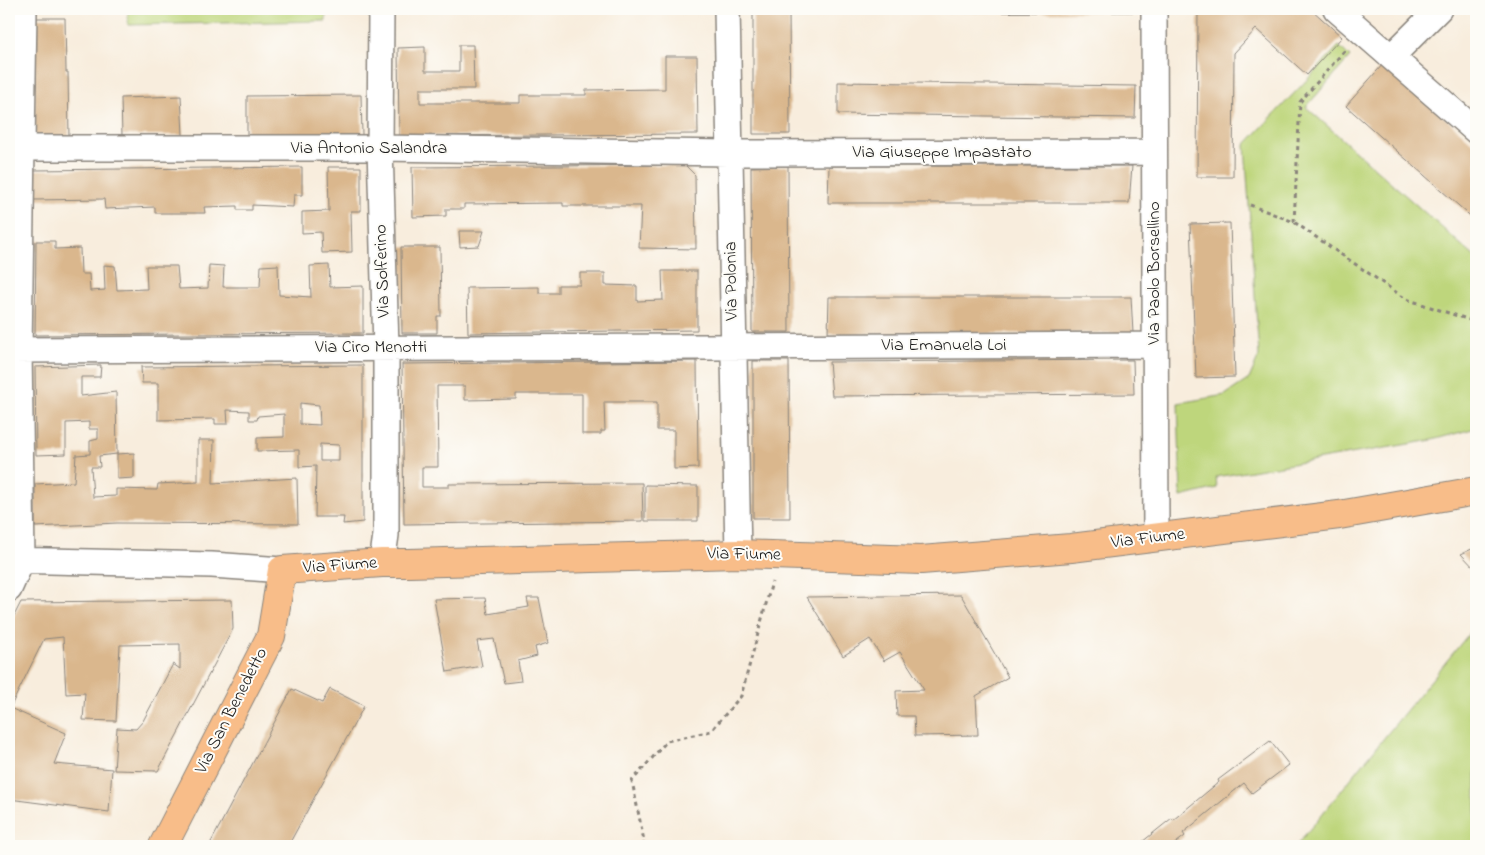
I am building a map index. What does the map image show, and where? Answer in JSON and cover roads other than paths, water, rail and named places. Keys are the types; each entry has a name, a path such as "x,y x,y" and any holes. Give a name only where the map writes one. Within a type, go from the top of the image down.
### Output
{"main road":[{"name":"Via Fiume","path":"282,570 382,563 738,554 921,560 1072,548 1156,538 1338,515 1476,491"},
{"name":"Via San Benedetto","path":"163,846 271,636 282,570"}],"street":[{"path":"9,589 16,560 15,148 24,9"},
{"name":"Via Solferino","path":"381,9 380,148 386,348 386,535 382,563"},
{"name":"Via Polonia","path":"727,9 738,554"},
{"name":"Via Paolo Borsellino","path":"1154,9 1156,538"},
{"path":"1336,9 1476,131"},
{"path":"1392,56 1439,9"},
{"name":"Via Antonio Salandra","path":"15,148 380,148 729,153"},
{"name":"Via Giuseppe Impastato","path":"729,153 1154,152"},
{"name":"Via Emanuela Loi","path":"734,348 1155,345"},
{"name":"Via Ciro Menotti","path":"14,350 734,348"},
{"name":"Via Fiume","path":"16,560 212,565 282,570"}]}
